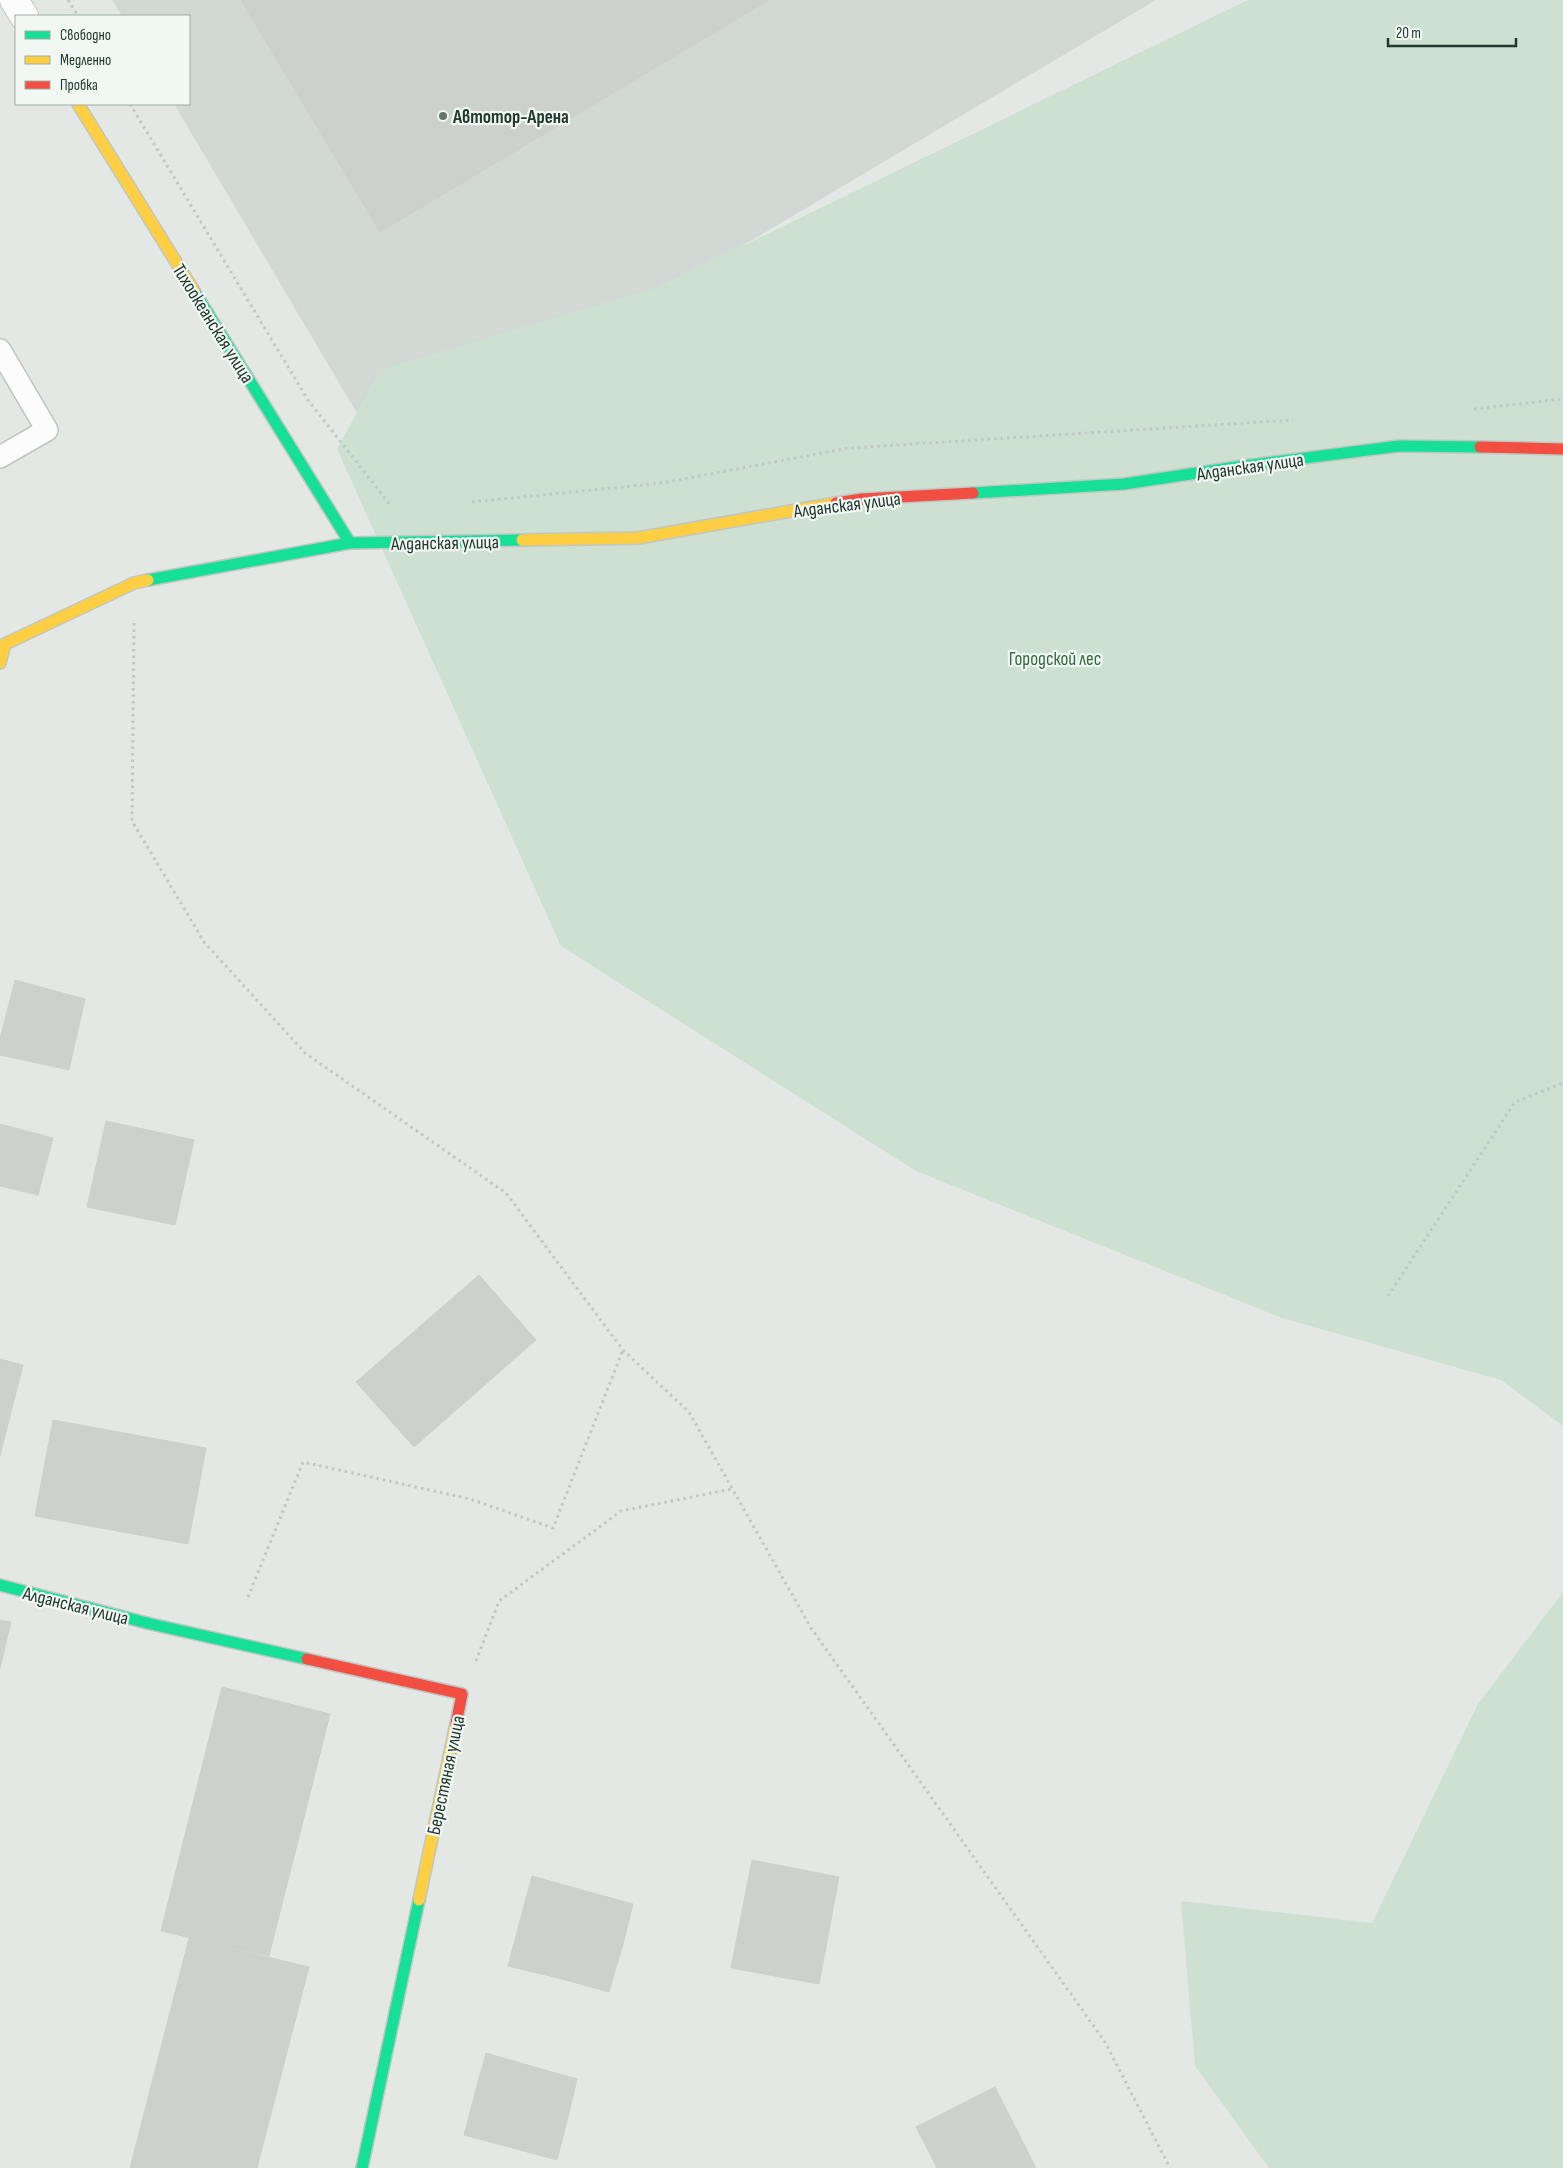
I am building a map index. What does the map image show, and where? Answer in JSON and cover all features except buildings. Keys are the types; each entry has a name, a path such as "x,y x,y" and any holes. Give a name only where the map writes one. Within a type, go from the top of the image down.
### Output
{"street":[{"path":"14,0 23,15"},
{"name":"Тихоокеанская улица","path":"79,105 350,543"},
{"name":"Алданская улица","path":"2,647 134,583 350,543 638,538 862,498 1124,484 1243,466 1399,446 1563,449"},
{"name":"Алданская улица","path":"0,1585 151,1624"},
{"name":"Берестяная улица","path":"151,1624 462,1694 362,2168"}],"lane":[{"path":"0,350 47,430 0,457"}],"path":[{"path":"68,0 77,15"},
{"path":"131,105 308,400 393,509"},
{"path":"1470,409 1563,399"},
{"path":"470,502 662,483 849,448 1302,420"},
{"path":"134,583 132,821 204,942 305,1053 506,1193 624,1350 689,1412 811,1628 1105,2042 1170,2168"},
{"path":"1388,1296 1514,1102 1563,1084"},
{"path":"248,1597 303,1462 470,1499 553,1528 624,1350"},
{"path":"462,1694 499,1601 621,1512 733,1488"}],"shaded area":[{"name":"Автотор-Арена","path":"112,0 1156,0 384,459 175,105 190,105 190,15 121,15"}],"green space":[{"name":"Городской лес","path":"1248,0 1563,0 1563,1426 1501,1380 1282,1318 916,1171 561,946 337,449 380,370 658,287"},
{"path":"1563,1592 1563,2168 1269,2168 1195,2066 1181,1901 1372,1923 1478,1704"}],"traffic: fast":[{"path":"194,291 350,543"},
{"path":"973,493 1124,484 1243,466 1399,446 1480,447"},
{"path":"148,580 350,543 522,540"},
{"path":"0,1585 151,1624 307,1659"},
{"path":"362,2168 419,1900"}],"traffic: slow":[{"path":"79,105 194,291"},
{"path":"522,540 638,538 836,503"},
{"path":"0,663 5,644 134,583 148,580"},
{"path":"419,1900 456,1724"}],"traffic: jam":[{"path":"1480,447 1563,449"},
{"path":"836,503 862,499 973,493"},
{"path":"307,1659 462,1694 456,1724"}],"place":[{"name":"Автотор-Арена","path":"443,116"}]}
